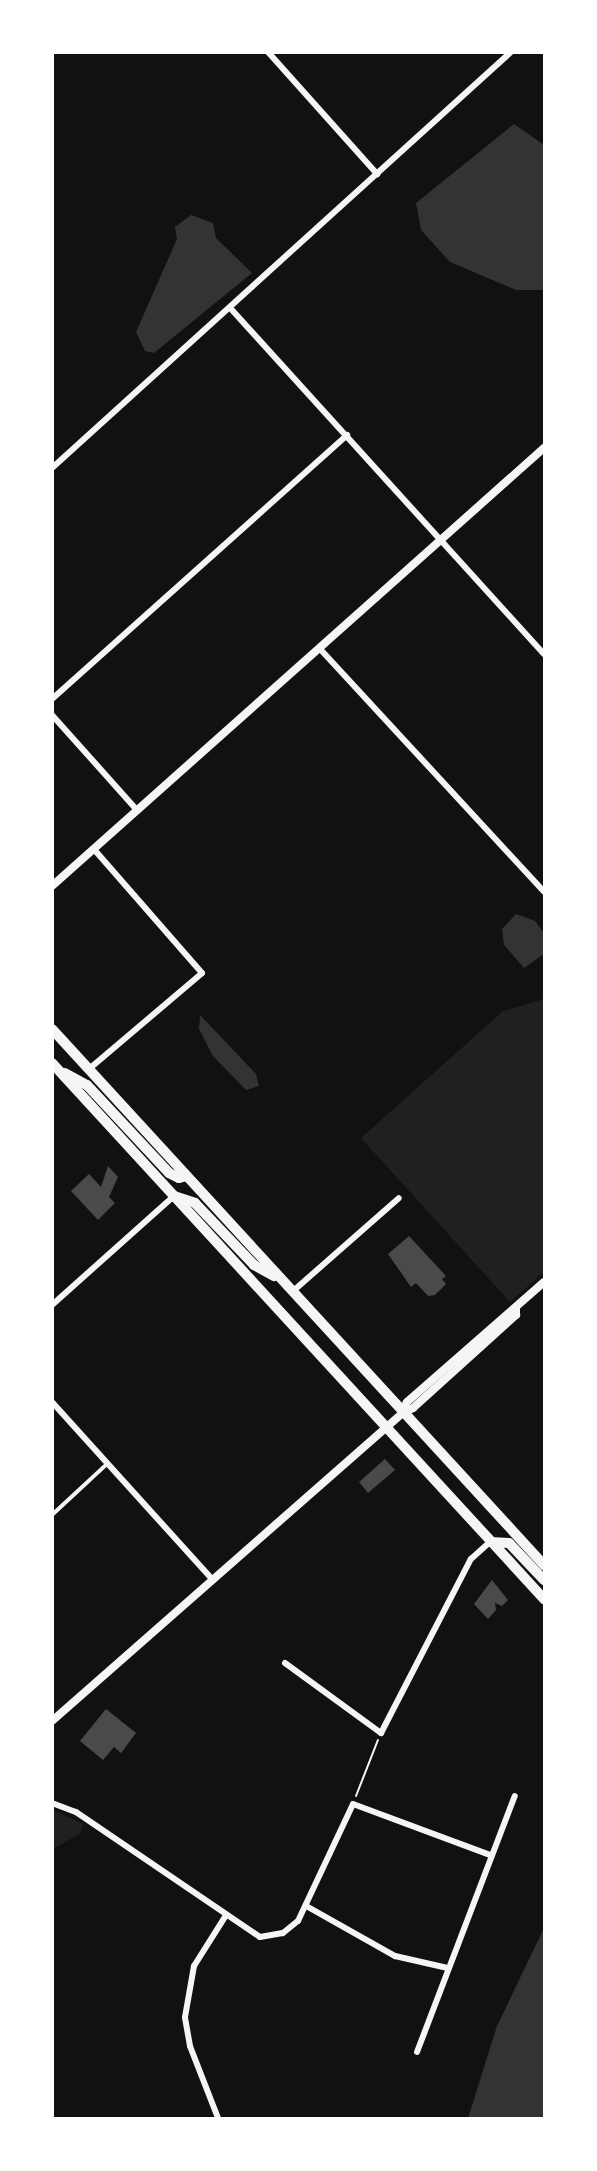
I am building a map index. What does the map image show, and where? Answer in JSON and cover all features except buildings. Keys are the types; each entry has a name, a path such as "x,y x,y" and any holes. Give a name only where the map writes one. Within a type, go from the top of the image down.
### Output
{"main road":[{"path":"52,1029 544,1565"},
{"path":"55,1066 88,1085 171,1175 186,1176"},
{"path":"55,1066 544,1599"},
{"path":"174,1196 195,1203 254,1265 281,1280"},
{"path":"490,1542 509,1543 544,1580"}],"street":[{"path":"268,52 377,174"},
{"path":"52,468 232,310 511,52"},
{"path":"232,310 544,654"},
{"path":"52,699 346,435"},
{"path":"52,886 321,650 544,448"},
{"path":"321,650 544,892"},
{"path":"52,715 137,810"},
{"path":"89,1069 202,973 94,849"},
{"path":"52,1305 174,1196"},
{"path":"292,1292 399,1198"},
{"path":"52,1721 402,1413 407,1402 544,1282"},
{"path":"52,1402 212,1579"},
{"path":"285,1662 381,1732 471,1559 490,1542"},
{"path":"417,2052 490,1855 515,1796"},
{"path":"52,1803 76,1812 225,1917 260,1937 283,1933 308,1907 352,1804 490,1855"},
{"path":"308,1907 395,1956 448,1968"},
{"path":"218,2119 190,2046 185,2017 194,1966 225,1917"}],"lane":[{"path":"52,1515 107,1464"}],"path":[{"path":"359,1789 377,1744"}],"shaded area":[{"path":"514,124 544,145 544,290 516,290 450,262 421,230 416,203"},
{"path":"191,215 213,223 216,238 252,273 154,353 145,351 136,332 177,239 175,227"},
{"path":"516,914 535,921 544,933 544,954 524,968 504,945 502,929"},
{"path":"544,999 544,1272 510,1302 361,1138 503,1011"},
{"path":"200,1015 256,1074 259,1086 246,1090 213,1056 199,1029"},
{"path":"52,1809 83,1824 81,1833 53,1849"},
{"path":"544,1928 544,2118 468,2118 497,2026"}]}
